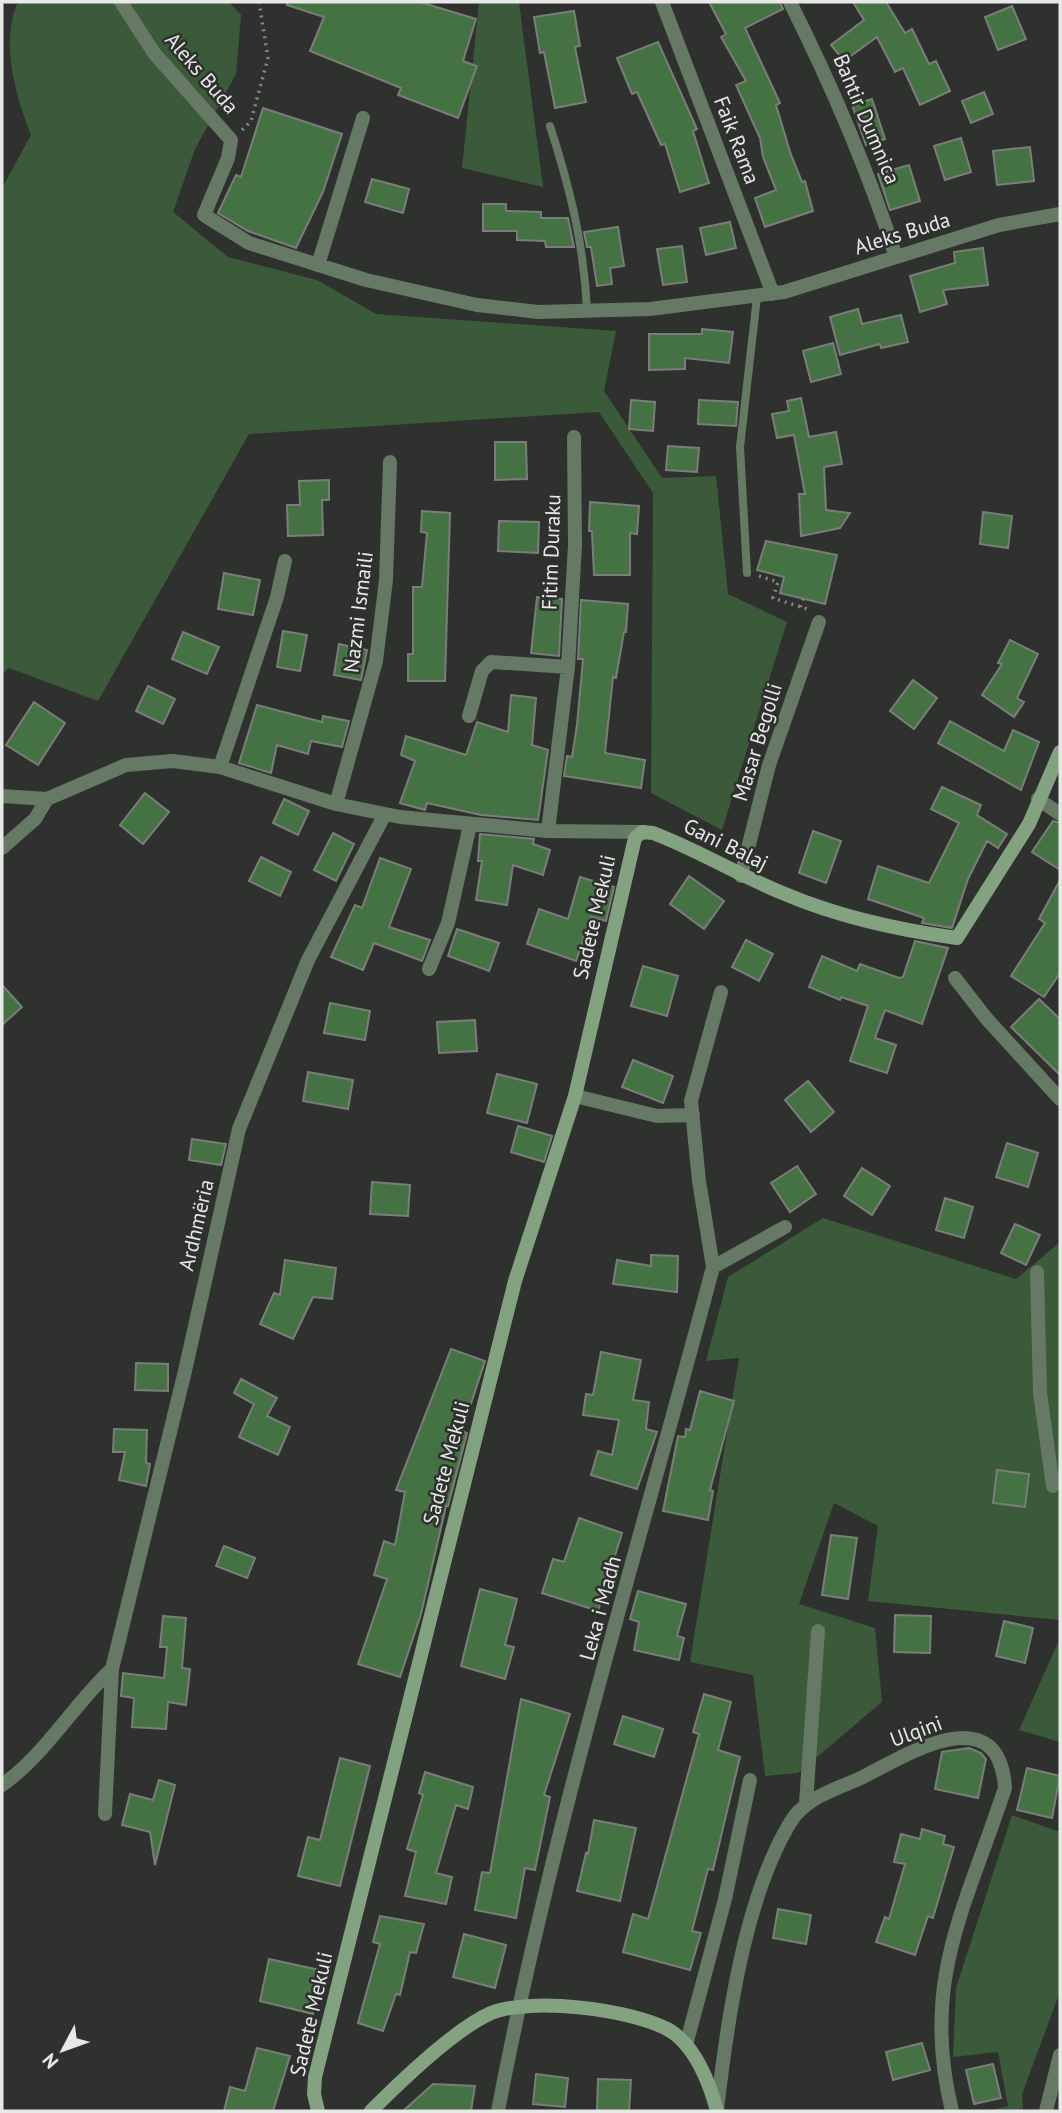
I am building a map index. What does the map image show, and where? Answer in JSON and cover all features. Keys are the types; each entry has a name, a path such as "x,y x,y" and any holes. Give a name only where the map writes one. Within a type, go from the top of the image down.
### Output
{"street":[{"name":"Aleks Buda","path":"121,2 154,53 231,140 228,158 204,215 250,243 366,280 477,305 538,312 650,309 773,294 999,225 1060,214"},
{"name":"Faik Rama","path":"662,2 773,294"},
{"name":"Bahtir Dumnica","path":"790,2 839,100 896,257"},
{"path":"318,265 363,118"},
{"name":"Fitim Duraku","path":"548,831 568,667 575,545 574,437"},
{"name":"Nazmi Ismaili","path":"336,804 376,661 386,580 390,462"},
{"path":"220,767 277,597 285,561"},
{"name":"Masar Begolli","path":"741,876 769,765 819,622"},
{"path":"469,716 482,671 491,662 568,667"},
{"path":"1060,752 1038,799 1060,814"},
{"name":"Gani Balaj","path":"47,799 127,765 173,761 220,767 336,804 386,814 470,825 548,831 642,832 663,837 741,876 789,896 896,929 957,938 1029,824 1038,799"},
{"path":"2,796 47,799 35,819 2,848"},
{"name":"Ardhmëria","path":"105,1814 112,1668 185,1371 239,1129 308,960 386,814"},
{"path":"429,969 448,923 470,825"},
{"name":"Sadete Mekuli","path":"318,2111 314,2094 315,2077 443,1558 515,1281 575,1096 632,847 635,838 642,832"},
{"path":"955,978 986,1018 1060,1099"},
{"name":"Leka i Madh","path":"498,2111 518,2007 573,1783 713,1267 699,1181 691,1101 722,992"},
{"path":"575,1096 657,1116 693,1115"},
{"path":"713,1267 785,1227"},
{"path":"1037,1272 1040,1393 1053,1486"},
{"path":"806,1803 818,1631"},
{"path":"2,1785 37,1753 88,1691 112,1668"},
{"name":"Ulqini","path":"717,2111 731,2011 758,1901 786,1830 806,1803 929,1745 960,1737 983,1742 996,1750 1004,1767 1005,1788 961,1910 945,1968 940,2003 939,2041 952,2111"},
{"path":"686,2045 724,1899 750,1780"},
{"path":"371,2111 461,2033 490,2013 518,2007 560,2005 634,2017 670,2030 686,2045 703,2073 717,2111"},
{"path":"1046,2111 1060,2055"}],"lane":[{"path":"550,126 577,214 585,261 587,310"},
{"path":"747,573 740,446 757,296"}],"path":[{"path":"231,140 251,121 268,58 259,2"},
{"path":"747,573 778,582 773,598 821,614 819,622"},
{"path":"800,607 803,598"}],"green space":[{"path":"18,2 229,2 241,15 236,74 195,149 173,212 228,257 317,280 376,314 616,331 604,391 662,478 716,476 728,594 787,622 722,830 651,793 653,493 599,412 249,434 98,701 9,668 2,674 2,188 31,135 15,85 10,51 10,34"},
{"path":"479,2 519,2 543,187 462,168"},
{"path":"823,1218 1016,1279 1060,1242 1060,1620 868,1601 878,1526 834,1503 799,1604 875,1628 882,1702 798,1773 765,1776 753,1675 690,1662 739,1358 706,1361 728,1277"},
{"path":"1060,1638 1060,1742 1019,1730"},
{"path":"1012,1815 1060,1832 1060,1992 1022,2094 1023,2111 989,2111 1008,2106 998,2052 953,2057 956,1988"}],"building":[{"path":"287,2 420,2 476,19 463,61 477,66 458,118 398,95 401,88 310,51 324,17 287,5"},
{"path":"709,2 780,2 783,9 745,28 780,103 776,105 791,155 802,182 805,181 813,211 765,227 755,198 776,190 763,157 760,138 736,85 746,81 721,37 726,34"},
{"path":"853,2 886,2 905,33 912,29 929,64 936,61 950,91 920,105 903,68 895,72 877,37 844,61 831,45 864,20"},
{"path":"1012,6 1026,39 998,50 985,17"},
{"path":"574,11 580,46 575,47 586,102 555,108 544,52 540,53 534,17"},
{"path":"658,42 697,129 693,131 709,183 680,192 665,144 661,145 637,92 632,94 617,58"},
{"path":"984,92 993,114 971,123 962,101"},
{"path":"872,99 885,139 866,145 852,105"},
{"path":"263,108 342,134 323,192 296,248 248,231 218,213 236,175 241,177"},
{"path":"961,138 971,172 945,180 934,146"},
{"path":"1030,147 1034,181 997,185 993,151"},
{"path":"909,165 920,201 890,210 878,174"},
{"path":"372,179 409,189 403,213 365,202"},
{"path":"483,204 506,204 506,211 541,212 541,218 568,218 574,247 546,247 545,241 517,240 517,231 483,231"},
{"path":"730,222 736,248 706,255 700,228"},
{"path":"618,227 624,266 610,268 612,284 597,286 591,247 587,247 584,232"},
{"path":"682,246 687,282 663,285 657,249"},
{"path":"983,248 988,285 943,290 947,304 920,312 910,276 955,263 954,252"},
{"path":"858,309 862,324 901,315 908,342 881,348 880,344 840,355 830,317"},
{"path":"702,329 733,332 729,363 685,358 685,369 649,370 649,334 702,334"},
{"path":"833,343 841,374 811,382 803,351"},
{"path":"801,398 809,437 836,432 842,464 824,467 826,510 850,513 840,528 801,536 799,494 805,494 794,435 777,438 772,414 789,411 787,401"},
{"path":"631,400 655,402 653,431 629,429"},
{"path":"699,400 738,402 736,426 698,424"},
{"path":"495,442 526,442 527,479 495,480"},
{"path":"668,446 699,448 697,472 666,470"},
{"path":"329,480 329,500 322,500 323,535 288,536 287,505 300,505 299,481"},
{"path":"590,502 639,506 637,534 630,533 630,575 594,575 592,531 589,531"},
{"path":"422,511 450,513 445,681 408,681 408,654 413,654 413,587 422,587 427,533 421,532"},
{"path":"983,512 1012,516 1008,548 980,544"},
{"path":"499,521 539,522 538,553 498,551"},
{"path":"766,541 837,555 825,604 780,593 784,577 757,570"},
{"path":"224,573 260,580 253,615 218,609"},
{"path":"537,597 562,599 559,656 531,653"},
{"path":"581,600 628,604 626,632 616,678 613,677 605,753 645,760 641,788 564,776 567,756 572,757 577,725 583,659 578,659"},
{"path":"283,631 307,635 300,671 277,667"},
{"path":"183,632 219,647 207,674 172,659"},
{"path":"1010,640 1038,654 1017,698 1024,702 1014,717 982,695 1002,664 998,663"},
{"path":"339,644 367,650 361,680 334,675"},
{"path":"913,680 937,698 914,729 890,711"},
{"path":"148,686 175,699 163,724 136,711"},
{"path":"511,695 536,698 532,745 548,750 538,820 481,815 427,803 425,810 400,803 415,761 401,755 406,736 466,755 477,722 508,732"},
{"path":"34,702 65,723 38,765 6,745"},
{"path":"257,705 322,722 323,716 349,721 342,747 311,741 308,754 277,745 271,773 239,763"},
{"path":"950,721 1004,751 1013,730 1039,742 1021,790 938,743"},
{"path":"942,787 981,805 977,815 1007,834 998,848 987,841 968,879 952,928 922,923 924,918 868,899 878,866 929,883 959,823 931,809"},
{"path":"145,793 169,812 143,844 120,825"},
{"path":"284,799 309,811 298,835 273,823"},
{"path":"1053,821 1060,823 1060,870 1032,852"},
{"path":"813,831 841,841 826,883 799,873"},
{"path":"333,833 354,844 336,881 314,870"},
{"path":"480,834 534,839 533,844 550,850 543,875 513,865 507,905 476,900 482,861 478,861"},
{"path":"261,857 291,872 280,896 249,881"},
{"path":"380,858 411,869 389,927 430,940 422,961 374,943 363,970 331,957 355,905 362,908"},
{"path":"689,876 724,901 704,929 670,904"},
{"path":"580,877 614,887 606,921 591,917 576,961 527,944 539,909 568,919"},
{"path":"1060,880 1060,973 1044,997 1011,976 1045,923 1039,919"},
{"path":"457,929 499,943 489,971 448,956"},
{"path":"746,940 773,954 759,981 732,967"},
{"path":"915,941 948,948 922,1024 885,1010 875,1038 896,1045 887,1073 850,1061 868,1006 841,997 840,1000 809,987 822,956 857,971 860,964 899,978 903,977"},
{"path":"643,966 678,976 667,1016 631,1006"},
{"path":"2,985 22,1007 2,1025"},
{"path":"1039,999 1060,1019 1060,1075 1011,1027"},
{"path":"330,1003 370,1011 365,1040 324,1033"},
{"path":"475,1020 477,1051 439,1053 437,1022"},
{"path":"633,1060 673,1076 663,1103 622,1087"},
{"path":"308,1072 353,1080 348,1109 303,1101"},
{"path":"497,1074 537,1084 527,1123 487,1113"},
{"path":"808,1081 834,1112 811,1132 785,1100"},
{"path":"518,1126 552,1136 544,1162 511,1152"},
{"path":"192,1139 226,1144 221,1165 189,1160"},
{"path":"1007,1143 1038,1153 1028,1187 996,1177"},
{"path":"797,1166 816,1194 790,1212 771,1183"},
{"path":"862,1168 890,1186 872,1215 844,1196"},
{"path":"372,1182 410,1185 408,1216 370,1214"},
{"path":"945,1198 973,1207 964,1238 936,1230"},
{"path":"1015,1224 1040,1235 1026,1265 1001,1253"},
{"path":"651,1255 678,1256 677,1292 613,1284 617,1260 651,1266"},
{"path":"285,1260 336,1268 332,1299 313,1297 293,1339 260,1324 274,1293 280,1295"},
{"path":"451,1349 485,1361 462,1431 467,1433 446,1506 421,1614 400,1677 358,1664 387,1579 374,1575 384,1541 395,1545 405,1492 396,1490"},
{"path":"601,1352 641,1360 633,1400 649,1402 646,1429 657,1432 637,1489 591,1475 598,1451 612,1455 619,1420 583,1415 586,1394 593,1395"},
{"path":"136,1363 168,1364 168,1391 135,1390"},
{"path":"241,1379 277,1398 267,1416 290,1427 278,1455 239,1437 254,1404 234,1393"},
{"path":"700,1391 734,1401 710,1490 713,1491 708,1520 663,1511 678,1436 685,1437 686,1429 690,1430"},
{"path":"114,1429 147,1430 146,1463 150,1464 146,1486 119,1480 125,1452 113,1452"},
{"path":"997,1470 1029,1474 1025,1507 993,1503"},
{"path":"579,1518 622,1533 598,1611 542,1593 553,1559 564,1562"},
{"path":"831,1535 857,1538 848,1599 822,1595"},
{"path":"224,1546 255,1558 247,1578 216,1566"},
{"path":"480,1589 517,1599 505,1645 514,1647 505,1679 461,1666"},
{"path":"638,1591 686,1604 677,1636 684,1638 679,1660 634,1650 639,1622 630,1619"},
{"path":"895,1615 931,1616 930,1653 894,1652"},
{"path":"163,1616 186,1618 182,1668 190,1669 186,1705 168,1702 166,1729 132,1727 134,1698 121,1696 123,1673 164,1678 167,1647 160,1647"},
{"path":"1004,1621 1033,1628 1025,1663 996,1656"},
{"path":"704,1694 731,1702 718,1750 740,1757 713,1870 708,1869 692,1931 701,1933 690,1970 623,1952 633,1914 648,1919 699,1734 693,1732"},
{"path":"521,1699 570,1714 544,1795 550,1797 535,1870 525,1868 516,1918 475,1910 482,1872 490,1873"},
{"path":"623,1716 663,1729 654,1757 614,1744"},
{"path":"969,1748 981,1753 986,1759 978,1798 935,1789 942,1752"},
{"path":"340,1758 370,1766 340,1886 298,1876 308,1837 320,1840"},
{"path":"1027,1768 1060,1776 1052,1818 1017,1810"},
{"path":"425,1772 473,1787 468,1809 456,1805 436,1873 452,1877 446,1904 405,1896 416,1852 407,1849 423,1795 419,1793"},
{"path":"159,1780 175,1785 155,1865 150,1832 122,1825 130,1794 153,1800"},
{"path":"594,1820 636,1828 620,1901 577,1891"},
{"path":"922,1829 945,1836 943,1844 954,1847 933,1918 928,1916 915,1955 876,1942 885,1917 889,1919 905,1864 894,1862 901,1834 920,1839"},
{"path":"778,1909 811,1915 806,1944 773,1938"},
{"path":"380,1916 424,1924 416,1953 410,1952 400,1995 396,1994 383,2031 358,2023 380,1944 373,1942"},
{"path":"464,1934 506,1945 495,1988 453,1977"},
{"path":"269,1959 324,1971 313,2014 260,2001"},
{"path":"922,2043 930,2070 893,2080 886,2052"},
{"path":"257,2048 290,2056 273,2111 224,2111 230,2087 245,2091"},
{"path":"993,2064 1001,2098 974,2104 966,2070"},
{"path":"536,2074 568,2078 565,2107 533,2104"},
{"path":"598,2079 631,2080 629,2111 597,2111"},
{"path":"433,2084 475,2086 471,2111 403,2111"}]}
